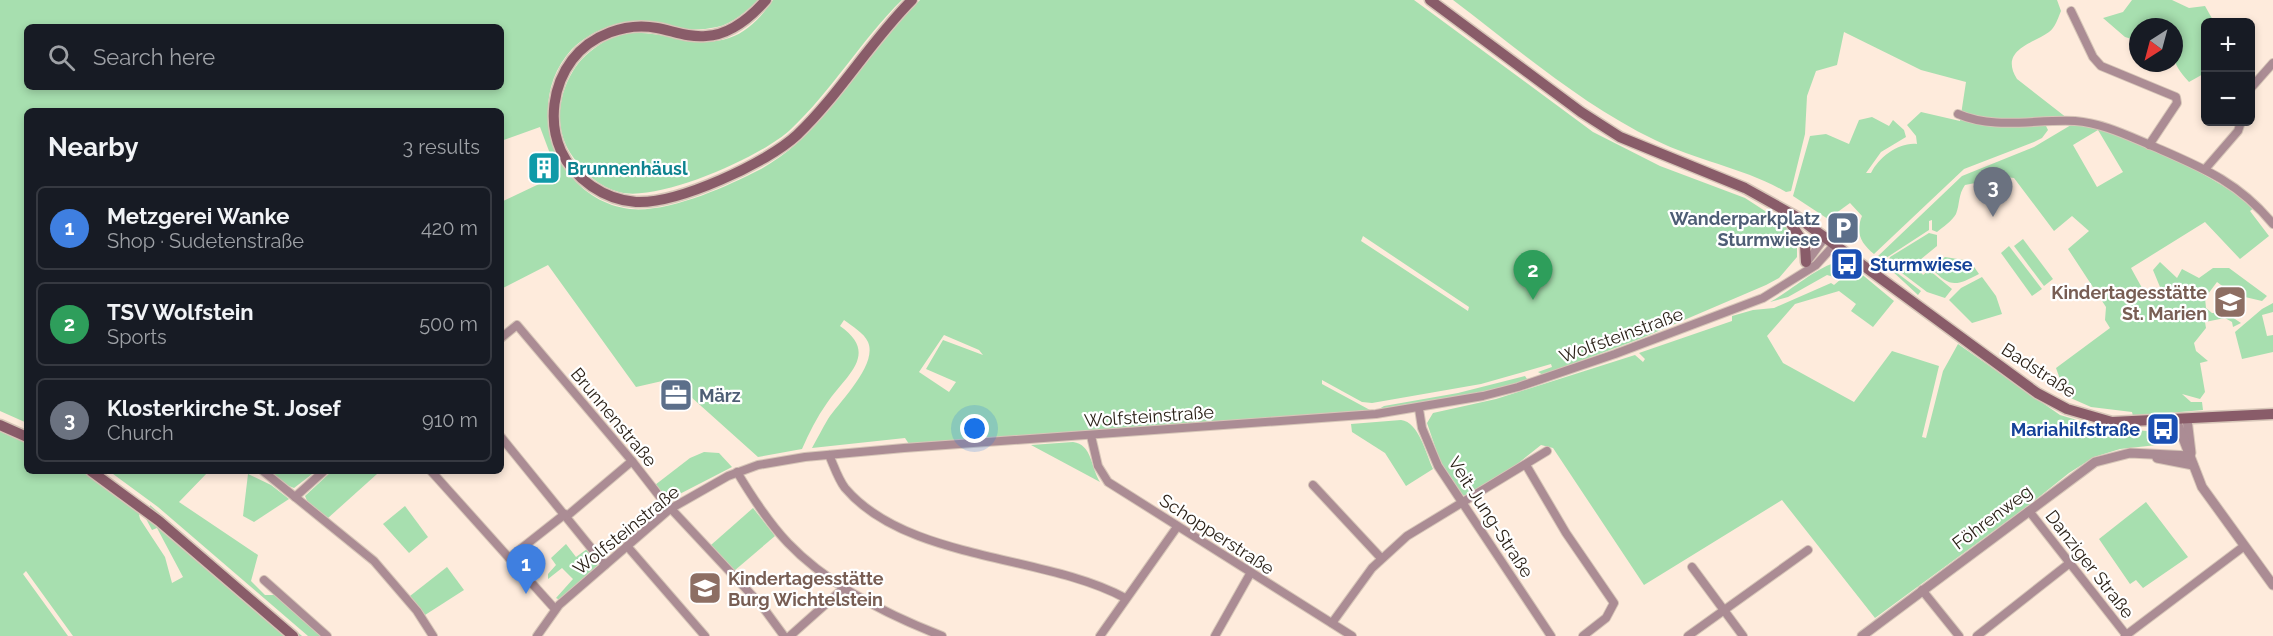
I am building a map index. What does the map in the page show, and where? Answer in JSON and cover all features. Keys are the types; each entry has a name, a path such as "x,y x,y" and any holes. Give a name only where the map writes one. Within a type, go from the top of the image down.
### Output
{"main road":[{"path":"766,0 747,19 717,34 695,36 636,26 604,35 582,50 565,71 554,105 555,132 561,150 577,174 600,191 639,202 687,192 746,168 779,149 802,129 885,27 912,0"},
{"path":"1430,0 1558,96 1620,136 1769,200 1796,229 1805,245 1806,262"},
{"name":"Badstraße","path":"1769,200 1836,243 2013,375 2057,405 2112,422 2273,414"},
{"path":"0,425 24,436"},
{"path":"95,474 159,521 293,636"}],"street":[{"path":"2071,11 2093,57 2101,66 2176,97 2177,103 2149,145"},
{"path":"2255,83 2273,63"},
{"path":"1958,114 1970,120 1992,122 2091,123 2206,168 2252,199 2273,224"},
{"path":"2206,168 2238,131 2240,126"},
{"path":"1801,274 1806,262 1826,236"},
{"name":"Wolfsteinstraße","path":"537,636 555,609 670,509 737,472 758,465 830,455 1419,409 1518,387 1753,303 1776,292 1816,265 1836,243"},
{"name":"Brunnenstraße","path":"504,336 517,325 632,460 670,509 762,606 784,636"},
{"name":"Veit-Jung-Straße","path":"1419,409 1427,442 1438,466 1551,636"},
{"path":"2182,419 2192,460 2207,494 2243,547 2273,585"},
{"name":"Schopperstraße","path":"1091,436 1098,466 1108,482 1250,574 1352,636"},
{"path":"504,441 605,565"},
{"path":"1332,623 1381,558 1420,526 1462,504 1547,451"},
{"name":"Föhrenweg","path":"1862,636 2088,466 2102,459 2130,453 2153,455 2170,462 2192,460"},
{"path":"830,455 846,489 873,512 898,525 977,555 1086,579 1125,598"},
{"path":"509,558 566,515 632,460"},
{"path":"1526,465 1566,533 1614,603 1606,618 1583,636"},
{"path":"737,472 754,499 789,544 845,587 895,616 942,636"},
{"path":"267,474 374,561 417,611 433,636"},
{"path":"295,497 321,474"},
{"path":"434,474 555,609"},
{"path":"1313,485 1381,558"},
{"name":"Danziger Straße","path":"2030,511 2126,636"},
{"path":"1100,636 1177,527"},
{"path":"627,546 705,636"},
{"path":"2126,636 2243,547"},
{"path":"1688,636 1809,550"},
{"path":"1977,636 2071,562"},
{"path":"1692,567 1743,636"},
{"path":"1215,636 1250,574"},
{"path":"264,580 327,636"},
{"path":"790,636 845,587"},
{"path":"1922,590 1959,636"}],"green space":[{"path":"0,0 758,0 734,20 717,27 679,29 627,24 610,27 591,34 572,49 557,71 549,96 548,121 554,146 566,169 583,188 604,202 630,209 645,209 679,203 714,191 778,159 810,131 882,41 920,0 1414,0 1593,132 1660,166 1745,198 1779,220 1791,232 1797,246 1797,257 1779,278 1766,285 1642,338 1543,375 1538,372 1552,367 1551,364 1481,384 1372,403 1362,402 1322,380 1322,384 1370,410 909,444 905,438 812,448 828,419 856,383 868,361 870,351 868,342 858,330 844,320 840,326 852,336 858,346 856,365 823,408 802,449 758,457 671,379 636,387 548,265 504,287 504,201 558,175 540,127 504,140 504,108 24,108 24,422 0,411","holes":["1363,236 1469,307 1468,311 1361,241","944,335 979,350 983,355 943,340 926,369 956,382 949,392 919,372"]},
{"path":"773,0 902,0 805,115 776,141 756,153 682,184 636,194 605,187 582,169 563,137 560,114 568,81 586,56 602,43 617,36 633,33 697,41 729,38 754,23"},
{"path":"1453,0 2057,0 2061,11 2055,25 2049,32 2020,49 2012,61 2017,79 2067,118 2019,126 2046,126 2048,130 2042,138 2034,142 1964,169 1874,254 1860,237 1859,228 1862,216 1850,203 1828,219 1793,196 1810,136 1826,134 1849,144 1859,120 1872,117 1889,126 1893,120 1904,130 1906,137 1881,152 1866,173 1871,173 1879,161 1890,152 1903,145 1917,144 1916,136 1907,125 1921,112 1960,121 1966,82 1921,70 1844,32 1837,65 1816,71 1807,96 1805,134 1791,191 1786,192 1754,177 1687,154 1628,126 1551,75"},
{"path":"2132,0 2172,0 2189,8 2205,6 2212,18 2201,18 2201,75 2189,82 2181,72 2183,72 2183,18 2129,18 2129,38 2103,18 2123,12"},
{"path":"2071,125 2115,133 2166,154 2255,207 2250,211 2269,236 2240,259 2205,222 2131,268 2147,297 2160,287 2153,270 2160,262 2177,278 2182,269 2199,278 2213,268 2229,268 2267,296 2262,301 2245,297 2232,287 2229,291 2217,282 2205,298 2206,308 2212,313 2226,313 2241,323 2233,327 2232,322 2225,318 2205,322 2206,328 2194,343 2196,351 2208,361 2200,363 2205,392 2200,399 2182,394 2191,402 2202,402 2203,410 2133,416 2132,412 2091,407 2066,396 2056,368 2110,328 2105,320 2106,307 2068,249 2089,231 2072,216 2054,231 2014,178 2006,177 1965,185 1956,214 1950,221 1937,232 1932,230 1932,220 1929,221 1929,230 1886,258 1888,266 1921,291 1918,295 1877,257 1962,176 2034,147","holes":["2098,130 2123,172 2097,187 2073,145"]},
{"path":"1929,233 1937,235 1937,246 1915,264 1923,275 1929,270 1952,289 1945,298 1927,292 1894,267 1900,262 1898,259 1892,265 1888,262 1890,257"},
{"path":"2023,239 2053,279 2044,286 2014,246"},
{"path":"2009,246 2042,289 2032,296 2001,253"},
{"path":"1945,257 1970,261 1979,274 1959,283 1948,282 1931,268"},
{"path":"1838,262 1859,272 1894,301 1873,327 1851,311 1856,304 1839,291 1795,304 1767,336 1783,363 1854,402 1892,351 1939,366 1922,437 1926,438 1943,371 1958,344 2060,415 2104,428 2147,431 2157,445 2120,449 2094,457 2069,473 1875,618 1782,500 1644,585 1553,448 1541,445 1516,465 1467,496 1461,495 1441,464 1427,423 1433,413 1496,399 1635,355 1643,362 1645,359 1639,353 1732,321 1732,316 1753,310 1774,308 1831,283 1834,285 1841,279 1827,275 1788,297 1770,302 1812,274"},
{"path":"1982,277 1996,296 2002,314 1972,323 1949,300 1961,288"},
{"path":"2273,303 2273,312 2262,315 2267,336 2273,335 2273,352 2242,359 2235,332 2262,309"},
{"path":"1525,376 1527,379 1524,381 1467,396 1379,409 1384,406 1458,393"},
{"path":"1401,420 1413,426 1417,432 1433,469 1406,486 1385,453 1352,432 1351,424"},
{"path":"0,430 24,441 24,474 87,474 138,510 140,519 165,557 172,583 183,577 157,528 152,530 144,515 285,636 73,636 26,571 23,574 68,636 0,636"},
{"path":"1073,442 1084,447 1088,452 1100,482 1031,445"},
{"path":"704,452 719,453 732,467 668,500 655,485 690,458"},
{"path":"113,474 206,474 179,502 258,555 251,581 265,595 276,595 322,636 308,636 158,507"},
{"path":"248,474 271,485 289,499 254,522 243,516"},
{"path":"272,474 312,474 294,488 284,484"},
{"path":"329,474 377,474 328,518 308,503 305,496"},
{"path":"2146,502 2188,557 2143,588 2136,580 2130,584 2099,539"},
{"path":"150,505 302,636 298,636"},
{"path":"405,506 428,537 409,553 383,524"},
{"path":"753,508 775,536 734,571 711,545"},
{"path":"566,544 576,557 587,549 598,565 560,600 556,598 573,579 562,568 548,579 548,574 556,565 551,558"},
{"path":"447,567 464,590 425,615 410,596"}],"place":[{"name":"Brunnenhäusl","path":"544,168"},
{"name":"Klosterkirche St. Josef","path":"1993,217"},
{"name":"Wanderparkplatz Sturmwiese","path":"1843,228"},
{"name":"Sturmwiese","path":"1847,264"},
{"name":"TSV Wolfstein","path":"1533,300"},
{"name":"Kindertagesstätte St. Marien","path":"2230,302"},
{"name":"März","path":"676,395"},
{"name":"Mariahilfstraße","path":"2163,429"},
{"name":"Kindertagesstätte Burg Wichtelstein","path":"705,588"},
{"name":"Metzgerei Wanke","path":"526,594"}]}
